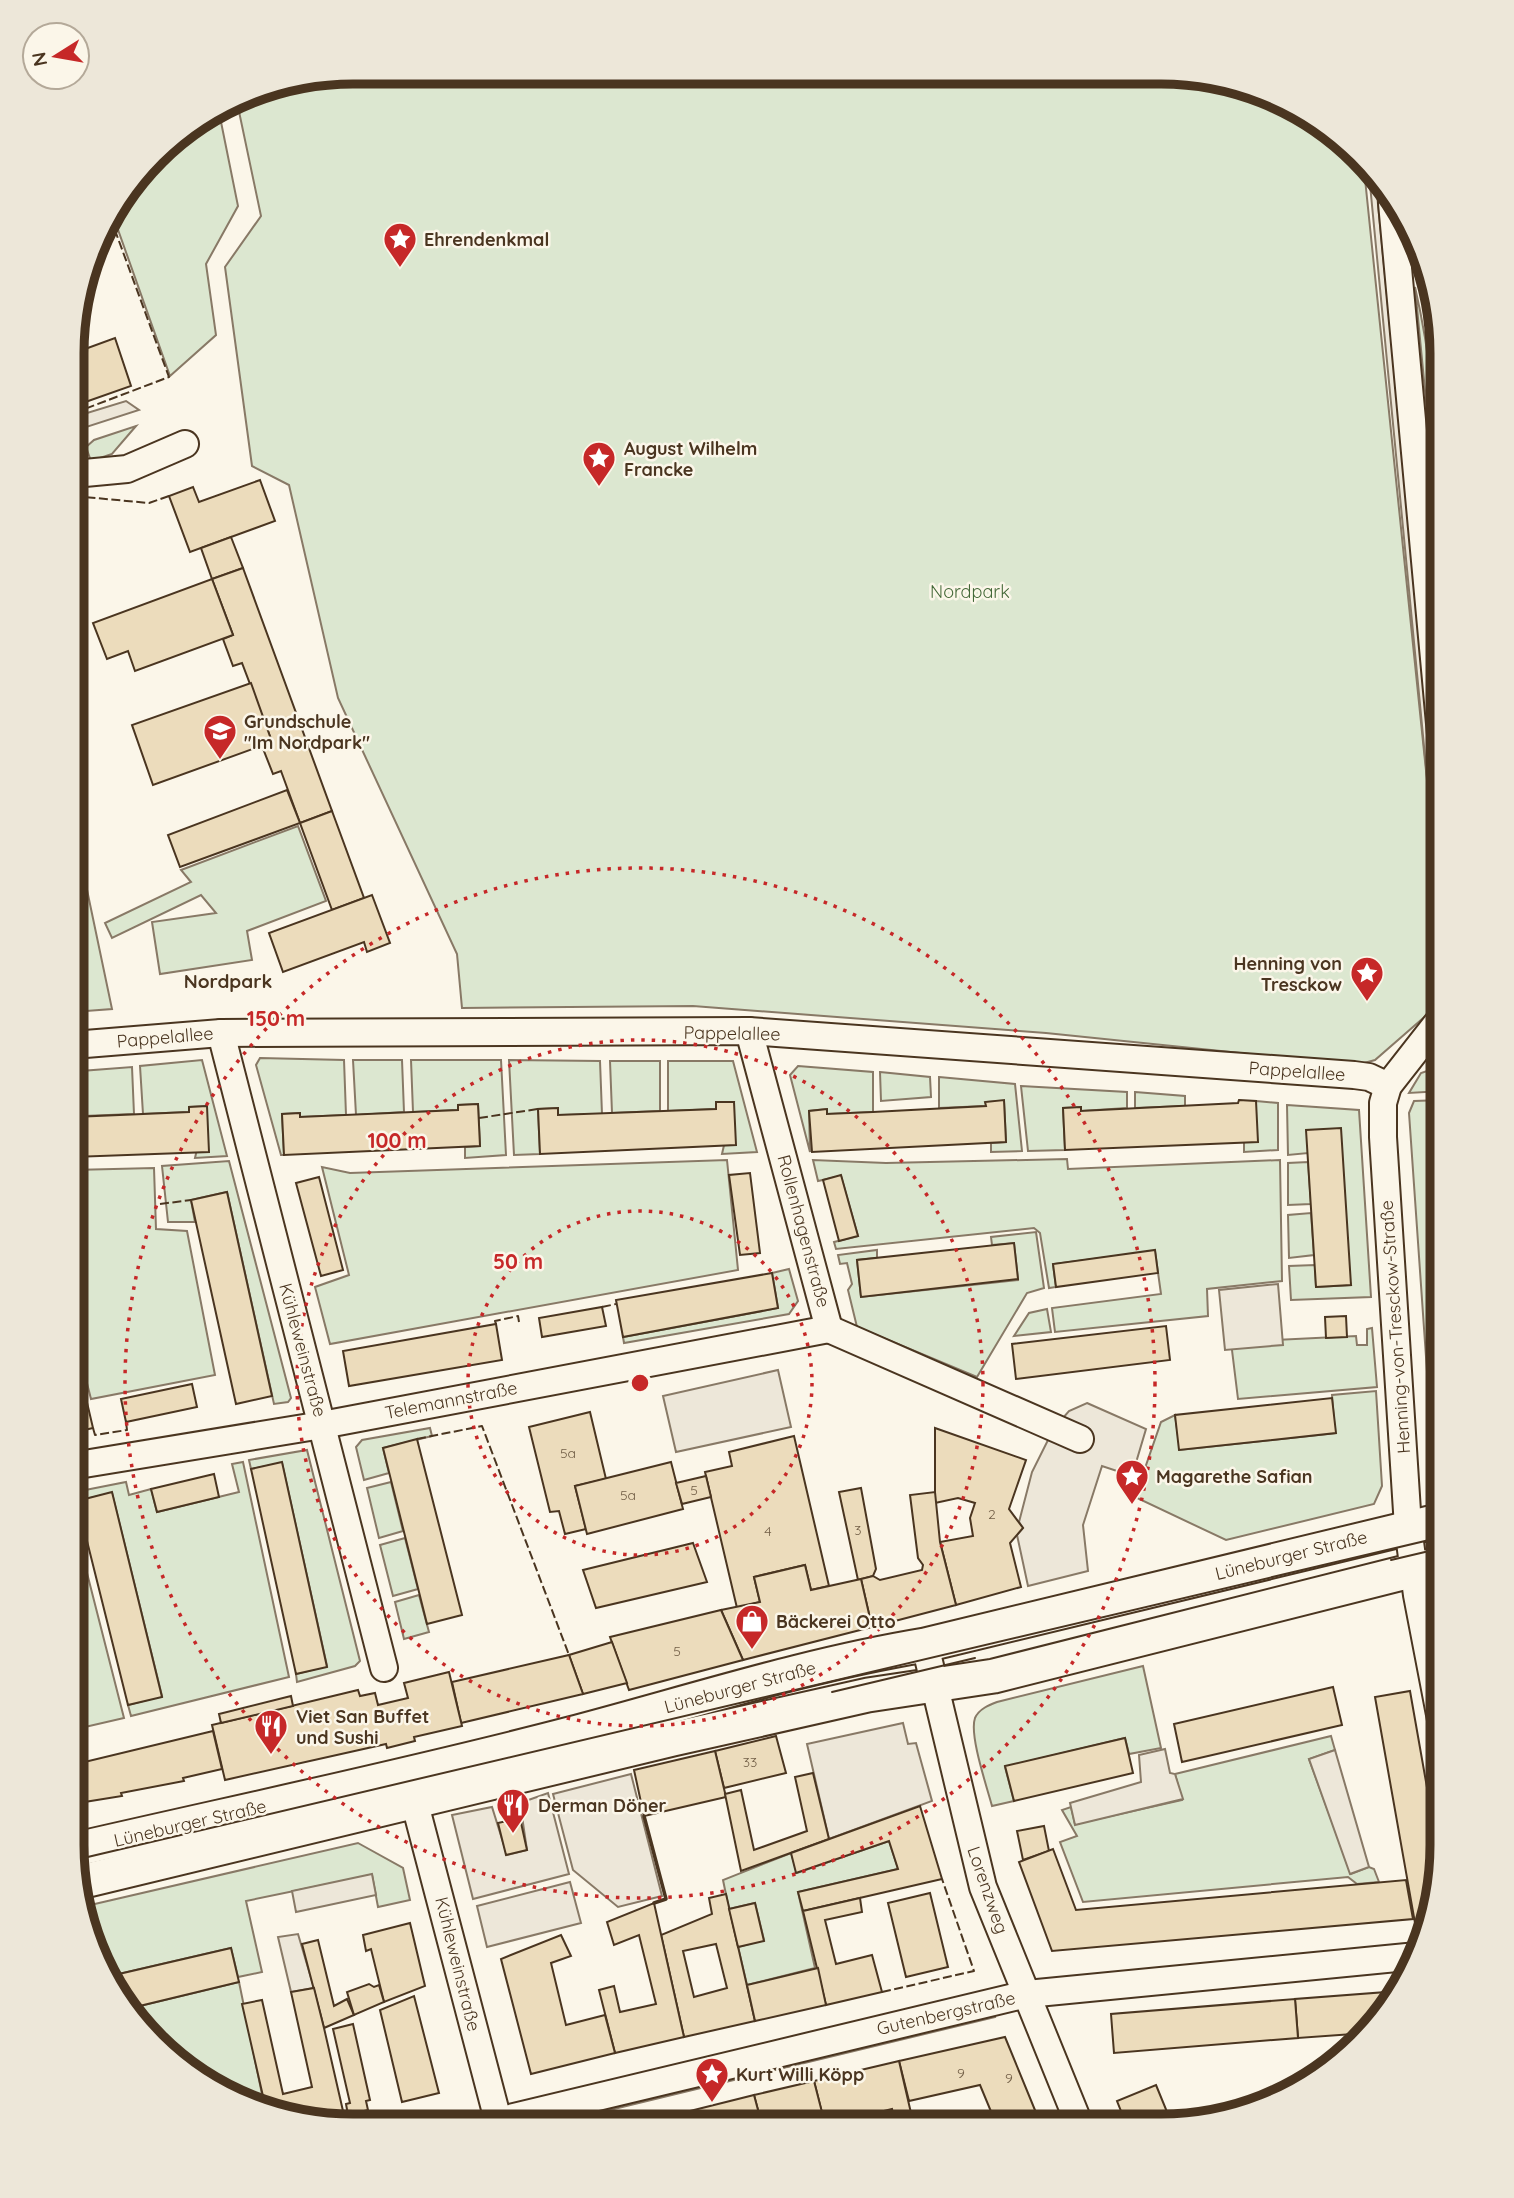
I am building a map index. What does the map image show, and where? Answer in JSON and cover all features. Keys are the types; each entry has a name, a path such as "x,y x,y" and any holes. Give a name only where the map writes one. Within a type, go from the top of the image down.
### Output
{"main road":[{"name":"Lüneburger Straße","path":"84,1847 571,1734 677,1702 859,1656 925,1645 1430,1522"},
{"name":"Lüneburger Straße","path":"86,1881 415,1804 673,1739 868,1695 994,1676 1428,1566"}],"street":[{"path":"1393,218 1430,615"},
{"path":"84,473 127,469 185,444"},
{"name":"Pappelallee","path":"84,1044 221,1032 749,1031 1354,1075 1369,1077 1388,1086"},
{"name":"Rollenhagenstraße","path":"749,1031 829,1329 1080,1439"},
{"name":"Kühleweinstraße","path":"221,1032 384,1668"},
{"path":"1388,1086 1430,1032"},
{"name":"Henning-von-Tresckow-Straße","path":"1388,1086 1383,1103 1385,1190 1408,1527 1428,1566 1430,1589"},
{"name":"Telemannstraße","path":"84,1464 322,1425 829,1329"},
{"name":"Lorenzweg","path":"925,1645 983,1887 1075,2114"},
{"name":"Kühleweinstraße","path":"415,1804 492,2114"},
{"name":"Gutenbergstraße","path":"531,2114 1027,1994 1405,1957"}],"green space":[{"name":"Nordpark","path":"1161,84 1196,86 1247,98 1264,104 1310,129 1338,151 1365,178 1430,809 1429,1013 1375,1060 1357,1065 1046,1033 693,1006 462,1008 457,954 338,698 289,485 252,466 225,267 261,216 239,110 267,98 318,86"},
{"path":"220,119 238,206 206,264 216,335 170,376 117,226 140,189 163,163 189,140"},
{"path":"1415,287 1430,370 1430,443"},
{"path":"136,426 112,454 91,461 86,447 94,440"},
{"path":"298,826 326,901 247,931 252,960 160,974 152,922 216,913 201,895 112,938 105,923 191,882 181,870"},
{"path":"84,875 112,1009 84,1011"},
{"path":"260,1058 344,1060 346,1115 300,1117 300,1113 282,1114 284,1155 281,1155 256,1065"},
{"path":"202,1060 227,1156 195,1158 207,1106 189,1107 189,1112 143,1114 140,1066"},
{"path":"353,1060 402,1060 404,1112 356,1115"},
{"path":"411,1060 501,1060 506,1155 465,1158 465,1147 480,1146 478,1104 458,1105 458,1110 413,1112"},
{"path":"509,1060 600,1061 602,1114 558,1115 558,1108 538,1109 540,1154 514,1155"},
{"path":"610,1061 660,1061 660,1111 612,1113"},
{"path":"668,1061 733,1061 757,1152 722,1154 734,1102 716,1102 716,1109 668,1111"},
{"path":"798,1066 873,1072 873,1112 827,1114 826,1109 809,1111 810,1152 790,1075"},
{"path":"132,1067 134,1114 84,1116 84,1071"},
{"path":"1430,1070 1430,1092 1409,1093 1421,1073"},
{"path":"880,1072 930,1077 931,1097 881,1101"},
{"path":"939,1077 1015,1084 1022,1151 991,1152 991,1143 1006,1142 1004,1101 986,1102 986,1106 939,1108"},
{"path":"1021,1086 1127,1092 1127,1108 1081,1111 1081,1107 1063,1108 1065,1150 1028,1151"},
{"path":"1135,1092 1185,1096 1185,1106 1135,1108"},
{"path":"1430,1100 1430,1414 1409,1113 1414,1101"},
{"path":"1256,1101 1278,1103 1278,1150 1244,1152"},
{"path":"1287,1105 1359,1110 1371,1297 1291,1300 1289,1266 1315,1265 1316,1287 1351,1285 1308,1153 1288,1155"},
{"path":"1067,1159 1068,1169 1280,1160 1282,1281 1207,1289 1208,1316 1055,1332 1052,1308 1161,1294 1155,1251 1053,1264 1056,1287 1049,1288 1040,1233 1034,1228 836,1249 834,1242 858,1236 841,1176 818,1181 813,1160 886,1163"},
{"path":"727,1160 738,1270 330,1344 315,1287 349,1275 322,1167 350,1173"},
{"path":"229,1161 291,1398 288,1402 274,1404 227,1192 191,1200 195,1222 168,1222 162,1166"},
{"path":"1308,1162 1311,1204 1288,1205 1288,1163"},
{"path":"154,1168 156,1229 187,1231 215,1375 91,1399 84,1371 84,1170"},
{"path":"1311,1213 1314,1255 1289,1258 1288,1215"},
{"path":"1036,1232 1044,1288 1027,1293 977,1377 857,1327 848,1290 852,1284 847,1263 840,1264 838,1255 877,1250 877,1258 857,1260 861,1297 1018,1280 1014,1243 992,1245 991,1237"},
{"path":"789,1269 798,1301 789,1314 624,1343 623,1337 778,1308 772,1273"},
{"path":"1047,1309 1051,1332 1014,1336 1029,1313"},
{"path":"1372,1328 1377,1387 1238,1399 1231,1342 1356,1336 1357,1345 1367,1345 1367,1329"},
{"path":"1376,1391 1382,1486 1374,1504 1226,1540 1135,1497 1161,1422 1175,1415 1180,1450 1335,1433 1332,1395"},
{"path":"430,1428 432,1436 383,1448 389,1473 364,1480 356,1447 362,1440"},
{"path":"307,1450 360,1661 355,1666 297,1682 296,1674 327,1666 282,1463 251,1469 249,1460"},
{"path":"243,1462 289,1677 131,1716 128,1705 162,1696 112,1493 84,1499 84,1490 126,1482 129,1495 151,1489 157,1512 239,1492 232,1464"},
{"path":"391,1482 403,1531 379,1538 367,1488"},
{"path":"405,1538 418,1589 393,1596 380,1545"},
{"path":"87,1573 124,1718 84,1727 84,1574"},
{"path":"419,1595 429,1632 404,1639 395,1602"},
{"path":"1143,1666 1161,1748 1129,1754 1125,1738 1005,1767 1014,1801 992,1806 974,1736 975,1718 979,1712 997,1702"},
{"path":"1331,1736 1335,1750 1309,1759 1351,1874 1369,1867 1374,1869 1379,1882 1357,1884 1348,1877 1083,1902 1060,1842 1077,1836 1062,1810 1071,1807 1075,1824 1182,1800 1175,1774"},
{"path":"889,1841 898,1869 798,1892 815,1968 747,1985 738,1947 764,1940 755,1903 729,1909 723,1880 791,1853 797,1873"},
{"path":"358,1843 403,1868 410,1900 378,1907 372,1875 246,1901 262,1972 238,1977 231,1948 118,1974 104,1948 91,1905"},
{"path":"239,1982 263,2099 219,2078 189,2058 163,2035 138,2006"}],"shaded area":[{"path":"1370,184 1377,193 1430,734 1430,809"},
{"path":"126,401 139,410 84,428 84,414"},
{"path":"1278,1284 1283,1345 1225,1350 1219,1290"},
{"path":"778,1370 791,1427 676,1452 663,1396"},
{"path":"1087,1403 1146,1429 1132,1476 1102,1466 1083,1525 1088,1571 1028,1586 1017,1535 1023,1528 1019,1522 1032,1472 1054,1428 1069,1411"},
{"path":"903,1723 908,1744 916,1743 932,1801 829,1839 807,1744"},
{"path":"1165,1749 1170,1773 1175,1774 1183,1799 1075,1825 1070,1803 1141,1782 1139,1755"},
{"path":"1335,1750 1369,1867 1350,1874 1309,1759"},
{"path":"631,1774 662,1896 618,1907 573,1870 553,1794"},
{"path":"548,1793 569,1874 473,1899 452,1815 492,1807 507,1855 527,1850 520,1803"},
{"path":"372,1874 376,1895 296,1912 292,1891"},
{"path":"570,1882 581,1923 487,1947 477,1906"},
{"path":"298,1934 314,1988 291,1992 278,1937"},
{"path":"994,2014 995,2017 594,2114 575,2114"}],"building":[{"path":"115,338 131,386 84,402 84,349"},
{"path":"260,480 275,521 190,552 169,496 193,487 199,502"},
{"path":"231,537 243,568 212,579 201,548"},
{"path":"243,568 332,811 300,823 281,771 273,774 262,746 272,742 242,663 233,666 223,639 233,635 212,579"},
{"path":"212,579 233,635 135,671 128,651 107,659 93,623"},
{"path":"251,683 272,742 153,785 132,725"},
{"path":"287,790 300,823 180,867 168,835"},
{"path":"332,811 364,898 332,910 300,823"},
{"path":"372,895 390,943 367,952 364,942 283,972 269,933"},
{"path":"1004,1100 1006,1142 812,1152 809,1111 827,1109 827,1114 986,1106 985,1102"},
{"path":"1239,1100 1256,1101 1258,1142 1065,1150 1063,1108 1081,1107 1081,1111 1238,1103"},
{"path":"716,1102 734,1102 736,1145 540,1154 538,1109 558,1108 558,1115 716,1109"},
{"path":"478,1104 480,1146 284,1155 282,1114 300,1113 300,1117 458,1110 458,1105"},
{"path":"207,1106 209,1152 84,1157 84,1117 189,1112 189,1107"},
{"path":"1341,1128 1351,1285 1316,1287 1306,1130"},
{"path":"750,1173 760,1253 740,1255 729,1175"},
{"path":"841,1175 858,1236 839,1241 823,1180"},
{"path":"319,1177 343,1270 321,1276 296,1183"},
{"path":"227,1192 272,1396 236,1404 191,1200"},
{"path":"1014,1243 1018,1279 861,1297 857,1260"},
{"path":"1155,1250 1158,1273 1056,1287 1053,1264"},
{"path":"772,1273 778,1308 623,1337 616,1300"},
{"path":"602,1307 606,1326 542,1337 539,1318"},
{"path":"1346,1316 1347,1337 1326,1338 1325,1317"},
{"path":"496,1324 502,1360 349,1386 343,1351"},
{"path":"1166,1326 1170,1360 1016,1379 1012,1344"},
{"path":"192,1384 197,1407 126,1422 121,1399"},
{"path":"84,1390 93,1428 84,1430"},
{"path":"1332,1398 1336,1433 1179,1450 1175,1415"},
{"path":"590,1412 606,1479 575,1486 586,1529 565,1534 559,1511 550,1512 529,1427"},
{"path":"935,1428 1026,1460 1009,1509 1023,1528 1010,1543 1021,1587 956,1605 940,1542 973,1536 970,1518 975,1503 958,1498 935,1503"},
{"path":"794,1436 829,1586 811,1590 805,1565 754,1577 760,1602 737,1608 705,1472 732,1466 729,1452"},
{"path":"417,1439 462,1615 427,1624 383,1448"},
{"path":"282,1462 327,1667 296,1674 251,1469"},
{"path":"671,1462 683,1509 587,1534 575,1486"},
{"path":"214,1474 219,1497 157,1512 151,1489"},
{"path":"706,1476 711,1497 682,1504 676,1483"},
{"path":"861,1488 876,1569 873,1576 858,1580 839,1492"},
{"path":"112,1492 162,1697 128,1705 84,1529 84,1499"},
{"path":"935,1492 940,1542 956,1605 872,1627 861,1579 873,1576 880,1580 922,1570 910,1495"},
{"path":"693,1543 707,1582 596,1608 583,1570"},
{"path":"805,1565 811,1590 861,1579 872,1627 743,1660 721,1610 760,1602 754,1577"},
{"path":"721,1610 743,1660 629,1690 610,1637"},
{"path":"612,1642 627,1683 583,1694 569,1655"},
{"path":"569,1655 583,1694 461,1723 452,1682"},
{"path":"449,1672 462,1726 414,1737 415,1741 387,1748 386,1744 225,1780 212,1725 358,1690 360,1696 375,1693 378,1705 408,1698 404,1683"},
{"path":"1333,1687 1342,1725 1182,1762 1174,1724"},
{"path":"1410,1691 1430,1805 1428,1880 1418,1923 1415,1923 1375,1697"},
{"path":"291,1696 293,1706 221,1723 219,1714"},
{"path":"213,1731 222,1769 183,1778 184,1781 121,1793 122,1796 84,1802 84,1762"},
{"path":"776,1736 786,1773 724,1788 715,1751"},
{"path":"1125,1738 1133,1773 1014,1801 1005,1766"},
{"path":"715,1751 726,1797 644,1816 634,1770"},
{"path":"813,1773 829,1839 741,1871 725,1794 741,1790 754,1850 807,1831 795,1777"},
{"path":"920,1806 942,1879 803,1911 798,1892 898,1869 889,1841 796,1873 791,1853"},
{"path":"520,1818 527,1850 506,1855 498,1823"},
{"path":"1044,1826 1049,1851 1023,1860 1017,1831"},
{"path":"1053,1849 1076,1910 1406,1880 1413,1919 1052,1951 1019,1862"},
{"path":"930,1893 948,1967 906,1977 888,1903"},
{"path":"726,1894 755,2021 684,2037 661,1935 712,1914 709,1898","holes":["716,1944 727,1988 694,1997 683,1951"]},
{"path":"860,1898 862,1912 825,1920 836,1964 872,1955 882,1992 826,2005 803,1911"},
{"path":"654,1903 684,2037 615,2053 599,1990 614,1986 620,2012 656,2004 639,1935 614,1945 607,1922"},
{"path":"755,1903 764,1941 738,1947 729,1909"},
{"path":"410,1923 425,1986 384,2002 371,1949 366,1951 363,1935"},
{"path":"561,1935 571,1956 551,1963 566,2025 605,2015 615,2053 531,2074 501,1959"},
{"path":"318,1940 334,2006 347,1999 354,2015 324,2028 302,1944"},
{"path":"231,1948 239,1982 138,2006 118,1974"},
{"path":"818,1968 826,2005 755,2021 747,1985"},
{"path":"369,1984 374,1987 379,1985 384,2002 354,2015 347,1992"},
{"path":"314,1988 344,2113 301,2109 264,2099 242,2004 262,2000 283,2094 312,2087 291,1992"},
{"path":"1386,1992 1352,2034 1298,2038 1295,1999"},
{"path":"414,1996 439,2093 402,2102 380,2010"},
{"path":"1295,1999 1298,2038 1114,2053 1111,2014"},
{"path":"353,2024 370,2100 366,2101 368,2110 348,2114 346,2104 350,2103 333,2029"},
{"path":"1005,2037 1037,2114 992,2114 980,2085 909,2101 899,2061"},
{"path":"899,2061 911,2114 893,2114 892,2109 872,2114 822,2114 814,2081"},
{"path":"814,2081 822,2114 759,2114 754,2095"},
{"path":"1156,2085 1168,2114 1122,2114 1117,2101"},
{"path":"754,2095 759,2114 682,2114"}],"tram line":[{"path":"85,1858 1430,1540"},
{"path":"1391,1560 1430,1551"},
{"path":"832,1692 975,1658"}],"fence":[{"path":"84,409 169,377 115,229"},
{"path":"84,497 149,503 169,496"},
{"path":"479,1118 538,1109"},
{"path":"160,1204 191,1200"},
{"path":"602,1307 616,1304"},
{"path":"496,1324 495,1321 518,1316 519,1322"},
{"path":"93,1428 95,1435 127,1430 126,1422"},
{"path":"417,1439 482,1426 569,1655"},
{"path":"882,1992 974,1971 942,1879"}],"wall":[{"path":"644,1816 666,1899 654,1903"}],"place":[{"name":"Ehrendenkmal","path":"400,269"},
{"name":"August Wilhelm Francke","path":"599,488"},
{"name":"Grundschule \"Im Nordpark\"","path":"220,761"},
{"name":"Henning von Tresckow","path":"1367,1003"},
{"name":"Magarethe Safian","path":"1132,1506"},
{"name":"Bäckerei Otto","path":"752,1651"},
{"name":"Viet San Buffet und Sushi","path":"271,1756"},
{"name":"Derman Döner","path":"513,1835"},
{"name":"Kurt Willi Köpp","path":"712,2104"}],"district":[{"name":"Nordpark","path":"228,981"}]}
